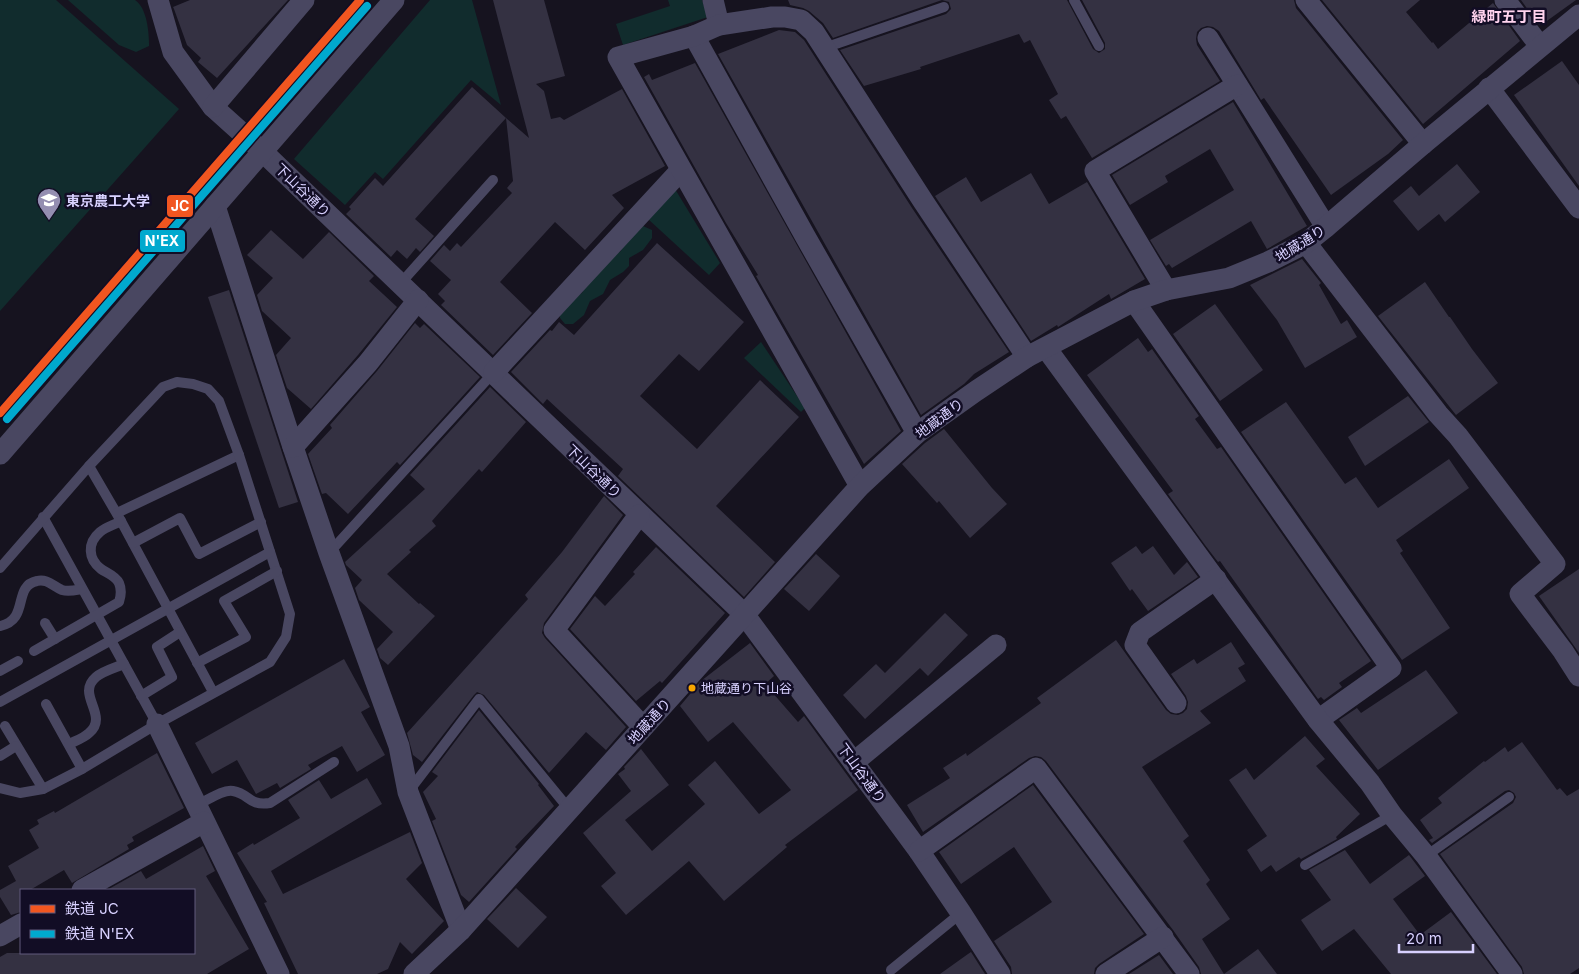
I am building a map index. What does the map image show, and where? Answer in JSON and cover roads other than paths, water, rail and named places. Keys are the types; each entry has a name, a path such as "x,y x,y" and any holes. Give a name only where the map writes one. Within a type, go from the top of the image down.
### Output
{"street":[{"name":"下山谷通り","path":"158,0 174,52 213,108 264,152 744,614 919,852 1000,974"},
{"path":"213,108 304,0"},
{"path":"0,454 394,0"},
{"path":"713,0 719,25"},
{"path":"1306,0 1423,144"},
{"path":"1505,0 1540,46"},
{"name":"地蔵通り","path":"414,974 460,930 860,486 917,433 1027,357 1134,301 1166,290 1230,278 1306,243 1489,88 1579,15"},
{"path":"860,486 618,57 694,36 719,25 772,17 801,20 814,32 1027,357"},
{"path":"694,36 917,433"},
{"path":"1208,38 1326,227"},
{"path":"1166,290 1094,171 1237,85"},
{"path":"1489,88 1579,208"},
{"path":"494,372 681,170"},
{"path":"215,206 330,553 400,746 408,792 460,930"},
{"path":"1306,243 1438,414 1458,436 1555,564 1520,594 1563,650 1579,676"},
{"path":"294,447 368,363 418,300"},
{"path":"1134,301 1391,668 1318,720"},
{"path":"1046,348 1318,720 1370,783 1392,815 1426,856 1512,974"},
{"path":"639,515 554,630 643,728"},
{"path":"1176,703 1135,645 1140,632 1216,579"},
{"path":"854,762 996,646"},
{"path":"157,724 278,974"},
{"path":"919,852 1036,768 1189,974"},
{"path":"84,889 200,814"},
{"path":"0,936 20,925"},
{"path":"1106,974 1163,937"}],"lane":[{"path":"1074,0 1099,46"},
{"path":"824,48 944,7"},
{"path":"400,284 493,180"},
{"path":"330,553 494,372"},
{"path":"0,568 43,517 163,387 177,382 208,388 219,401 239,455 290,614 286,637 270,662 213,692 42,789 20,793 0,788"},
{"path":"34,651 119,602 121,590 117,580 95,564 90,552 92,541 99,533 119,517 239,455"},
{"path":"89,466 119,517 213,692"},
{"path":"43,517 157,724"},
{"path":"133,544 180,518 199,554 261,522"},
{"path":"0,702 270,552"},
{"path":"197,663 246,637 224,602 277,571"},
{"path":"0,626 12,621 17,616 24,591 38,580 61,590 82,589"},
{"path":"45,623 55,639"},
{"path":"142,696 172,677 157,647 180,632"},
{"path":"0,671 18,661"},
{"path":"69,744 89,734 96,723 96,710 88,694 91,682 100,674 124,664"},
{"path":"408,792 479,699 569,809"},
{"path":"46,704 82,768"},
{"path":"5,726 42,789"},
{"path":"0,756 16,746"},
{"path":"200,814 225,792 233,791 253,802 270,804 334,762"},
{"path":"1426,856 1509,797"},
{"path":"1305,866 1392,815"},
{"path":"891,970 961,913"}],"rail line":[{"name":"JC","path":"0,413 360,0"},
{"name":"N'EX","path":"7,419 367,6"}],"place":[{"name":"東京農工大学","path":"49,221"},
{"name":"地蔵通り下山谷","path":"692,688"}],"district":[{"name":"緑町五丁目","path":"1509,16"}]}
